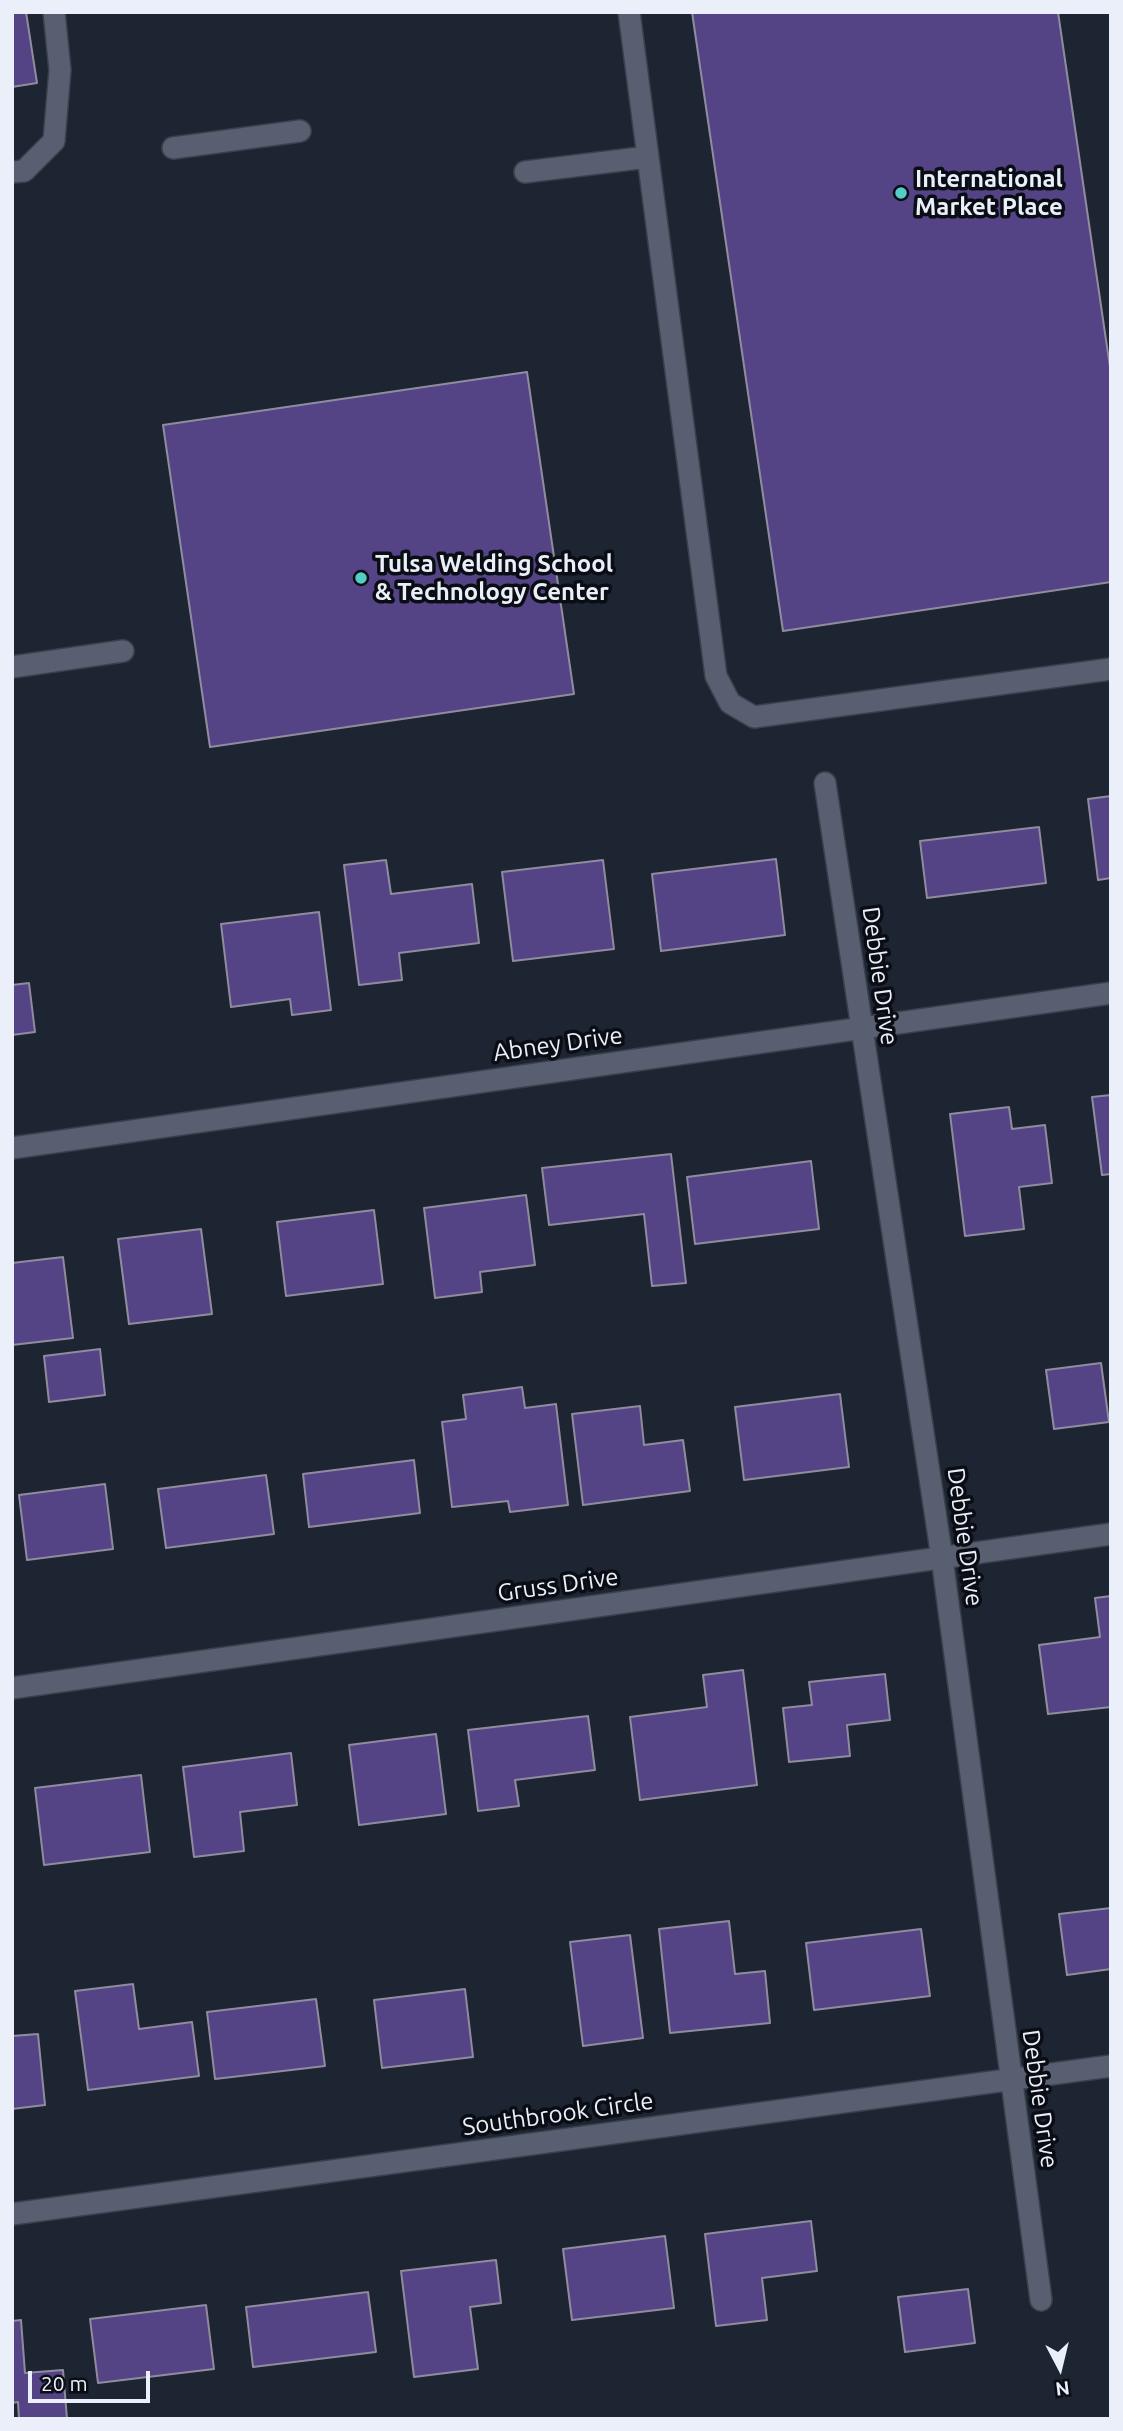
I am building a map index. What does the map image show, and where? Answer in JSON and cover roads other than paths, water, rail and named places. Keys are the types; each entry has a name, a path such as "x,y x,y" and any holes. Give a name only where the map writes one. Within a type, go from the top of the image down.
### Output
{"street":[{"path":"12,172 24,171 54,141 60,69 54,12"},
{"path":"629,12 716,676 730,703 754,717 1111,669"},
{"path":"173,148 300,131"},
{"path":"525,172 648,157"},
{"path":"12,667 123,651"},
{"name":"Debbie Drive","path":"825,783 942,1558 1041,2300"},
{"name":"Abney Drive","path":"12,1148 1111,993"},
{"name":"Gruss Drive","path":"12,1688 1111,1534"},
{"name":"Southbrook Circle","path":"12,2214 1111,2066"}],"place":[{"name":"International Market Place","path":"901,193"},
{"name":"Tulsa Welding School & Technology Center","path":"361,578"}]}
